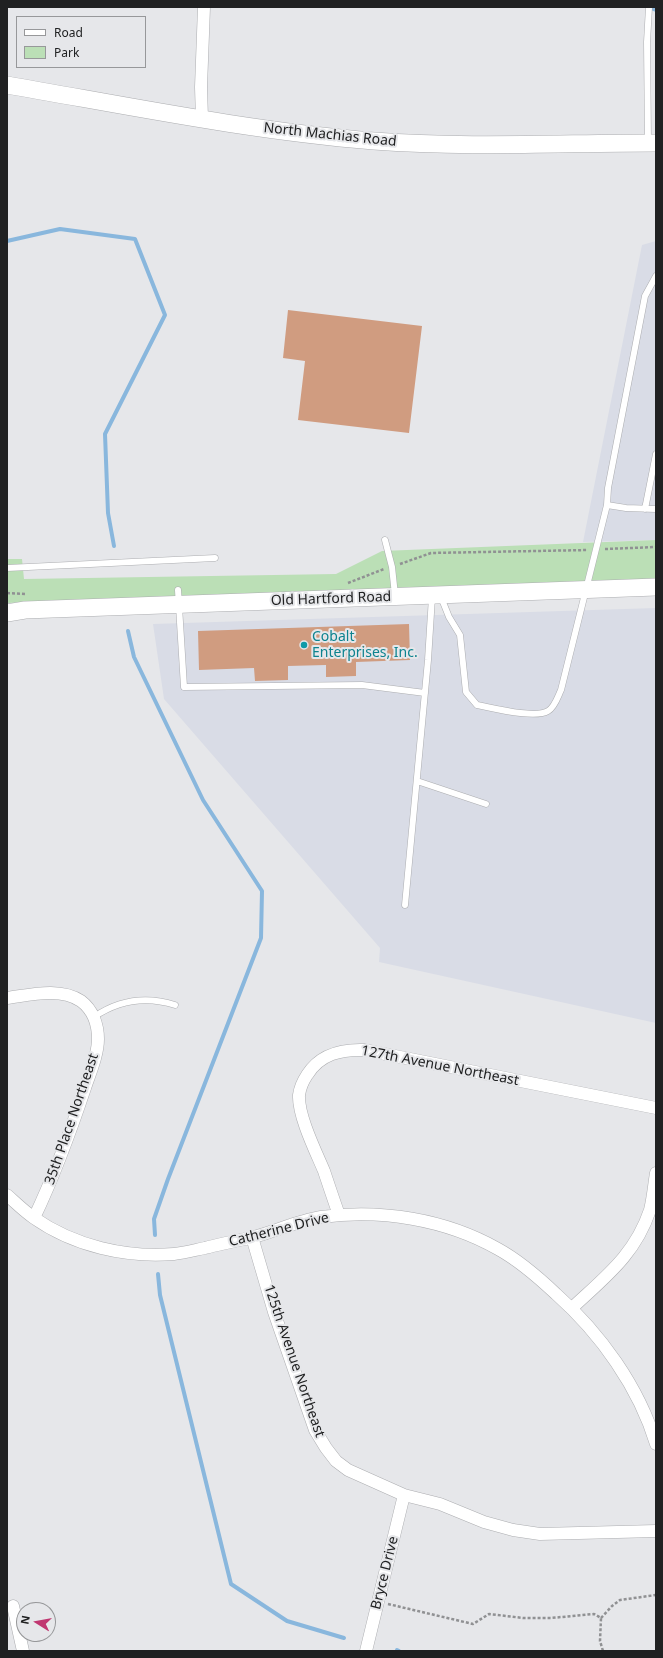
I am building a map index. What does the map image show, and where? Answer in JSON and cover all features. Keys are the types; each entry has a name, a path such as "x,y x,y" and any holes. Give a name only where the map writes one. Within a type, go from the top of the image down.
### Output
{"street":[{"path":"202,119 201,87 204,7"},
{"name":"North Machias Road","path":"7,85 297,134 375,141 439,144 652,143"},
{"name":"Old Hartford Road","path":"7,612 179,597 395,597 656,587"},
{"name":"35th Place Northeast","path":"7,998 52,993 67,995 81,1002 92,1012 97,1026 98,1040 94,1059 61,1158 34,1218"},
{"name":"127th Avenue Northeast","path":"339,1215 328,1182 306,1127 299,1095 302,1082 312,1066 336,1052 365,1050 656,1108"},
{"path":"572,1308 623,1260 635,1244 650,1209 656,1173"},
{"name":"Catherine Drive","path":"7,1196 34,1218 65,1235 95,1246 122,1253 147,1255 176,1254 252,1237 301,1221 339,1215 362,1214 404,1217 438,1224 469,1235 498,1249 529,1269 572,1308 620,1370 635,1394 656,1444"},
{"name":"125th Avenue Northeast","path":"252,1237 276,1319 316,1430 326,1448 336,1460 348,1470 404,1495 440,1504 484,1522 513,1530 540,1534 656,1532"},
{"name":"Bryce Drive","path":"366,1651 404,1495"},
{"path":"13,1606 22,1651"}],"lane":[{"path":"649,7 647,42 652,143"},
{"path":"436,595 460,635 466,692 477,705 532,715 548,711 556,701 561,690 587,590 607,505 609,481 645,296 656,276"},
{"path":"645,509 656,454"},
{"path":"607,505 656,509"},
{"path":"385,540 392,567 395,597"},
{"path":"7,568 215,558"},
{"path":"405,905 436,595"},
{"path":"179,597 184,687 362,685 425,693"},
{"path":"417,781 486,804"},
{"path":"94,1017 110,1007 128,1001 147,1000 175,1005"}],"path":[{"path":"342,585 431,553 656,547"},
{"path":"7,593 28,594"},
{"path":"603,1651 600,1641 601,1618 612,1606 620,1600 656,1596"},
{"path":"378,1602 473,1624 489,1614 523,1618 551,1618 594,1614 601,1618"}],"shaded area":[{"path":"656,241 656,540 583,542 642,245"},
{"path":"656,608 656,1023 379,962 380,948 164,699 153,624"}],"green space":[{"path":"656,540 656,581 7,603 7,559 22,559 24,579 336,574 382,551"}],"building":[{"path":"288,310 422,326 409,433 298,420 305,361 283,358"},
{"name":"Cobalt Enterprises, Inc.","path":"409,624 410,660 356,662 356,676 326,677 326,665 288,666 288,680 255,681 254,668 199,670 198,631"}],"waterway":[{"path":"648,7 656,10"},
{"path":"7,241 60,229 135,239 165,315 105,434 108,513 114,546"},
{"path":"128,631 134,657 203,800 262,891 261,938 168,1179 154,1219 155,1235"},
{"path":"158,1274 160,1295 231,1584 287,1621 344,1638"}],"place":[{"name":"Cobalt Enterprises, Inc.","path":"304,645"}]}
